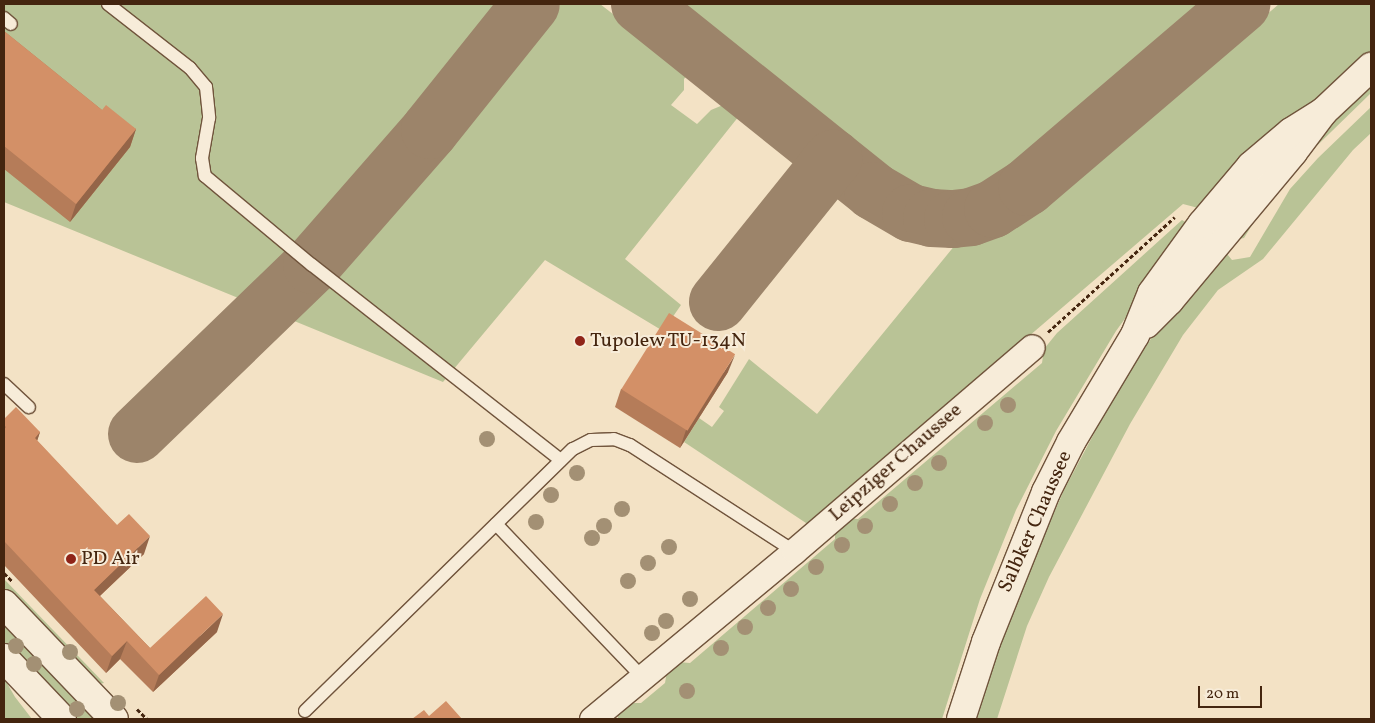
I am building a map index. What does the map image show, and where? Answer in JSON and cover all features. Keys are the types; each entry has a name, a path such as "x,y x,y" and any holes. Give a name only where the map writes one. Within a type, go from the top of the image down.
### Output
{"main road":[{"path":"1200,226 1251,166 1291,132 1323,112 1371,67"},
{"name":"Salbker Chaussee","path":"961,719 989,633 1046,492 1076,434 1135,335 1152,293 1200,226"},
{"path":"4,604 114,719"},
{"path":"4,658 62,719"}],"street":[{"name":"Leipziger Chaussee","path":"592,719 794,551 1032,347"}],"lane":[{"path":"108,4 190,68 206,87 209,118 202,158 205,176 312,265 561,460"},
{"path":"4,384 30,407"},
{"path":"305,711 561,460 578,446 591,440 608,439 625,442 794,551"},
{"path":"496,524 642,678"}],"path":[{"path":"1032,347 1200,226"}],"green space":[{"path":"4,4 600,4 689,73 684,79 684,90 671,105 697,124 711,110 723,105 739,116 625,259 681,305 663,331 545,260 443,382 4,202"},
{"path":"679,4 1203,4 1015,166 989,184 968,192 947,194 921,191 897,179"},
{"path":"1279,4 1371,4 1371,52 1271,138 1202,209 1183,204 809,525 684,442 699,418 712,427 724,411 719,407 749,359 817,414 960,239 984,238 999,234 1030,216"},
{"path":"1371,85 1371,93 1292,170 1267,201 1244,238 1234,240 1312,141"},
{"path":"1371,107 1371,133 1353,150 1263,259 1218,290 1183,335 1130,424 1049,577 1027,626 997,719 977,719 1012,608 1064,490 1114,396 1161,323 1223,249 1232,260 1250,257 1290,189 1318,158"},
{"path":"1182,220 1192,226 1116,331 1056,431 1016,510 980,599 942,719 618,719 618,713 630,703 641,703 665,683 667,671 678,662 690,663 835,539 835,528 847,518 858,519 1042,363 1044,349 1057,333"},
{"path":"4,579 104,683 94,685 4,590"},
{"path":"4,621 97,719 77,719 4,642"},
{"path":"4,678 15,697 32,719 4,719"}],"building":[{"path":"4,31 102,110 106,105 136,129 76,204 4,146"},
{"path":"669,313 735,354 687,431 621,389"},
{"name":"PD Air","path":"16,407 40,432 35,438 117,525 129,514 150,536 94,590 150,648 206,596 223,614 159,675 127,641 112,656 4,541 4,430 6,427 4,419"},
{"path":"446,701 462,719 412,719 424,710 429,716"}],"taxiway":[{"path":"137,434 312,265 430,130 531,4"},
{"path":"640,4 873,191 911,213 932,218 953,219 971,217 993,209 1027,187 1241,4"},
{"path":"718,302 833,159"}],"place":[{"name":"Tupolew TU-134N","path":"580,341"},
{"name":"PD Air","path":"71,559"}]}
